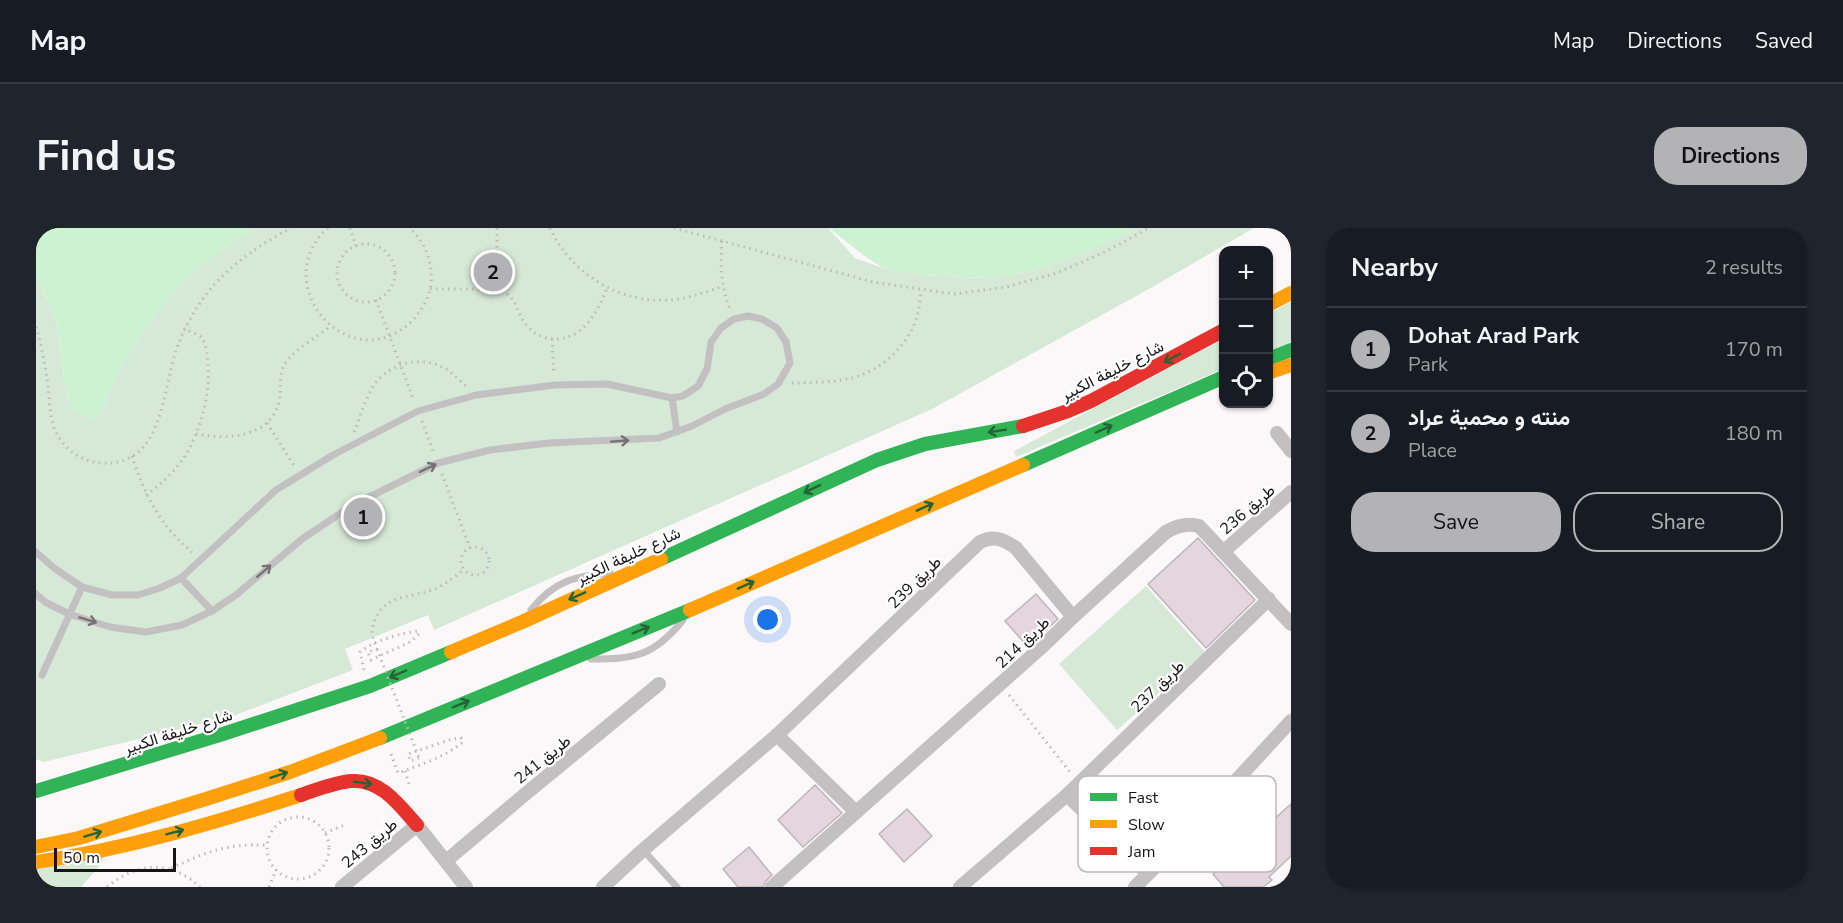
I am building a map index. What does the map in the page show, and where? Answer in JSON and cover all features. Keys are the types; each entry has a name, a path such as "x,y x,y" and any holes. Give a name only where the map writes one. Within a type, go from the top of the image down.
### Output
{"main road":[{"path":"1273,303 1291,293"},
{"name":"شارع خليفة الكبير","path":"36,792 370,686 522,622 877,460 925,444 1023,426 1068,411 1219,333"},
{"path":"1273,358 1291,351"},
{"path":"1273,372 1291,365"},
{"path":"36,847 79,838 237,789 290,772 384,736 693,609 1219,379"},
{"path":"36,777 101,773"},
{"path":"36,862 70,858 145,840 352,782 368,783 382,789 417,825"}],"street":[{"path":"1277,433 1291,452"},
{"name":"طريق 236","path":"1224,551 1291,492"},
{"name":"طريق 214","path":"772,887 787,882 856,812 1174,527 1191,524 1199,526 1291,624"},
{"name":"طريق 239","path":"603,887 777,735 980,542 996,537 1016,548 1073,617"},
{"name":"طريق 237","path":"1085,776 1269,599"},
{"name":"طريق 241","path":"446,861 659,684"},
{"path":"1240,776 1291,721"},
{"path":"777,735 856,812"},
{"name":"طريق 237","path":"960,887 1078,783"},
{"path":"1067,795 1078,806"},
{"path":"417,825 466,887"},
{"name":"طريق 243","path":"342,887 417,825"},
{"path":"1135,887 1147,873"}],"lane":[{"path":"36,552 54,568 82,587 112,595 138,595 181,578 276,490 347,448 418,411 476,395 555,385 607,384 672,398 683,396 698,386 708,369 711,342 721,328 734,319 748,316 762,319 777,328 786,342 790,363 778,384 764,394 677,432 659,438 549,442 490,450 438,463 353,505 302,539 236,595 212,611 182,625 146,632 110,627 69,614 45,602 36,594"},
{"path":"672,398 677,432"},
{"path":"181,578 212,611"},
{"path":"42,675 82,587"},
{"path":"570,659 618,659 640,655 668,638 693,609"},
{"path":"643,850 677,887"}],"path":[{"path":"36,327 56,433 69,451 89,462 111,464 132,456 148,441 159,421 175,352 184,329 199,304 217,282 247,256 291,228"},
{"path":"328,228 312,250 306,273 312,303 322,318 331,326 353,337 371,339 389,336 411,322 423,307 430,289 431,270 427,253 409,228"},
{"path":"350,228 356,246"},
{"path":"497,228 497,289"},
{"path":"550,228 556,240 577,267 607,288 635,298 669,300 701,294 723,286"},
{"path":"674,228 873,282 954,294 1006,287 1057,273 1105,252 1149,228"},
{"path":"722,241 720,263 723,286 734,319"},
{"path":"363,244 378,247 390,257 393,263 395,271 392,285 388,292 376,300 361,302 353,299 347,295 339,283 337,275 340,261 349,249 356,246 363,244"},
{"path":"430,289 505,291 512,296 526,325 542,337 552,339 575,334 585,326 595,315 607,288"},
{"path":"778,384 849,379 872,370 892,356 908,336 918,314 921,290"},
{"path":"376,300 470,548"},
{"path":"196,434 233,437 251,432 267,423 275,413 280,400 280,374 285,363 331,326"},
{"path":"147,495 167,478 184,458 196,434 206,403 209,371 206,346 201,338 184,329"},
{"path":"552,339 555,385"},
{"path":"347,448 374,386 386,373 400,365 428,362 442,367 476,395"},
{"path":"267,423 300,476"},
{"path":"132,456 139,480 164,524 181,543 201,559"},
{"path":"476,547 487,553 488,565 480,574 474,575 464,569 462,557 470,548 476,547"},
{"path":"384,736 398,773 426,762 463,742 461,738 452,738 408,754 410,761 419,758 377,649 375,644 372,629 378,613 390,601 438,588 464,569"},
{"path":"370,686 360,652 366,647 405,633 418,631 420,634 410,642 371,660 368,652 377,649"},
{"path":"1001,684 1078,783"},
{"path":"291,818 305,818 316,823 325,833 329,845 327,858 321,869 311,876 299,879 286,877 276,870 271,862 267,845 271,833 279,823 291,818"},
{"path":"325,833 347,825"},
{"path":"170,869 211,850 228,846 267,845"},
{"path":"107,887 126,873 148,867 170,869 182,873 200,887"},
{"path":"269,887 276,870"}],"shaded area":[{"path":"36,228 255,228 204,264 162,307 128,357 101,414 91,418 73,411 67,398 56,322 36,275"},
{"path":"255,228 828,228 855,258 883,268 922,275 987,278 1031,271 1084,253 1138,228 1254,228 932,409 434,630 428,615 345,649 353,670 233,716 44,762 36,759 36,275 56,322 67,398 101,414 128,357 162,307 181,285 228,245"},
{"path":"829,228 1138,228 1084,253 1031,271 987,278 922,275 883,268"},
{"path":"1291,302 1291,342 1273,349 1273,311"},
{"path":"1219,341 1219,371 1016,457 1014,451"},
{"path":"1146,586 1205,652 1117,730 1059,664"},
{"path":"106,854 97,869 81,887 36,887 36,866"}],"building":[{"path":"1198,538 1255,600 1206,648 1148,584"},
{"path":"1036,594 1058,619 1028,647 1005,621"},
{"path":"815,785 842,813 803,847 778,820"},
{"path":"1291,804 1291,856 1276,870 1276,817"},
{"path":"907,809 932,836 904,862 879,834"},
{"path":"749,847 772,875 763,887 738,887 723,869"},
{"path":"1215,872 1274,872 1269,877 1272,880 1263,887 1224,887 1213,874"}],"traffic: fast":[{"path":"1273,357 1291,350"},
{"path":"1023,465 1219,379"},
{"path":"661,559 877,460 925,444 1023,426"},
{"path":"380,738 690,610"},
{"path":"36,791 370,686 451,652"}],"traffic: slow":[{"path":"1273,302 1291,293"},
{"path":"1273,371 1291,365"},
{"path":"690,610 1023,465"},
{"path":"451,652 661,559"},
{"path":"36,847 79,838 206,799 290,772 380,738"},
{"path":"36,862 104,850 170,834 301,795"}],"traffic: jam":[{"path":"1023,426 1091,401 1219,333"},
{"path":"301,795 339,783 352,781 372,784 397,802 417,825"}],"place":[{"name":"منته و محمية عراد","path":"493,272"},
{"name":"Dohat Arad Park","path":"363,517"}]}
